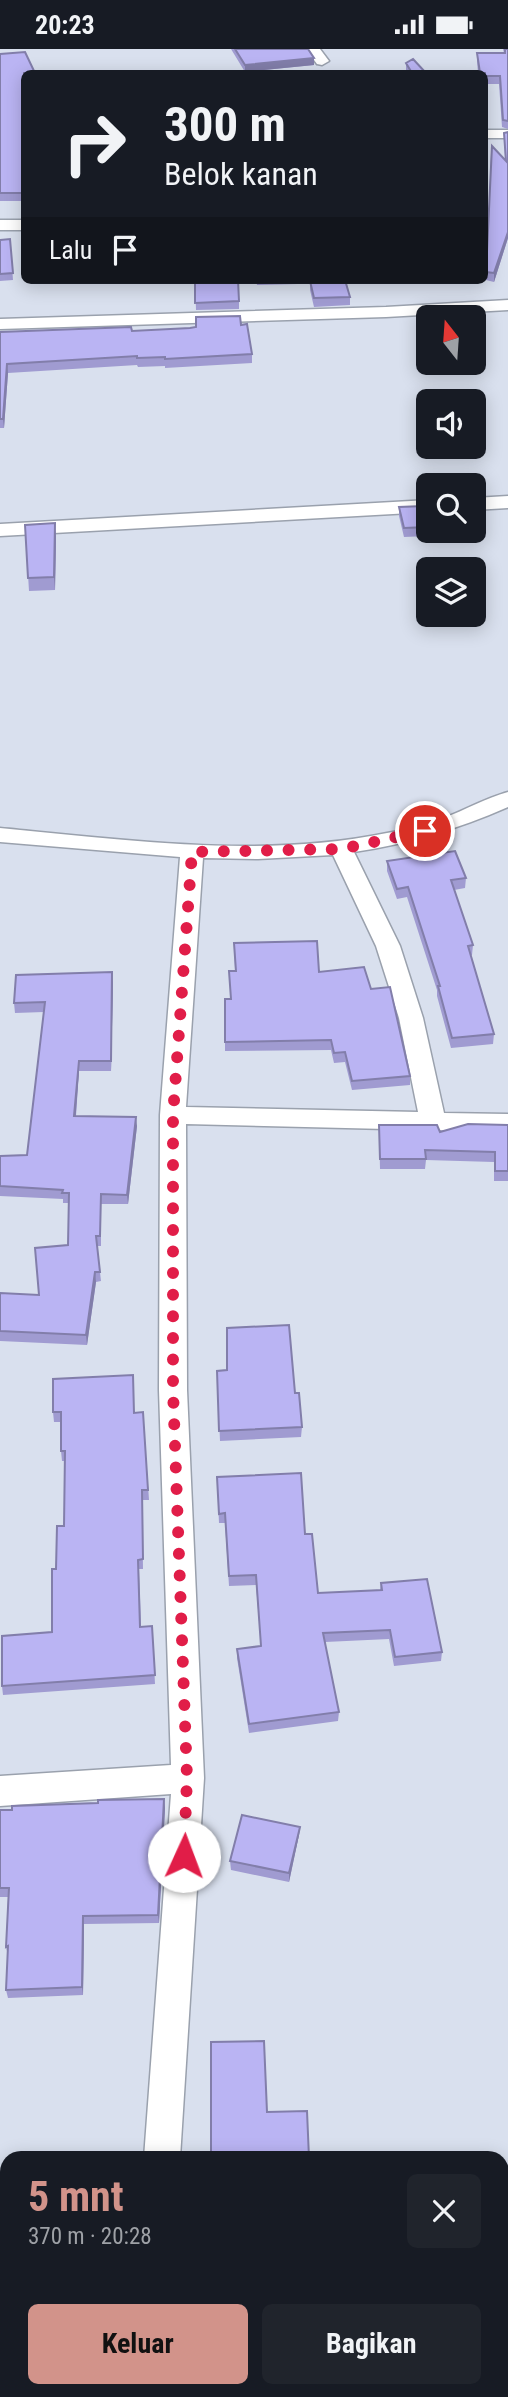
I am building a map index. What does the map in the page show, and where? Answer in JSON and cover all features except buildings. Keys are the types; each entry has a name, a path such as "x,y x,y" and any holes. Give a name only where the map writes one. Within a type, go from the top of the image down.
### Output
{"street":[{"path":"488,134 508,134"},
{"path":"0,225 21,225"},
{"path":"0,324 386,312 508,305"},
{"path":"486,503 508,502"},
{"path":"0,530 416,507"},
{"path":"0,835 192,852 341,849 425,831 482,813 508,799"},
{"path":"341,849 388,946 411,1019 433,1122"},
{"path":"163,2151 184,1856 187,1778 173,1390 173,1115 192,852"},
{"path":"173,1115 508,1123"},
{"path":"0,1791 187,1778"}],"route":[{"path":"184,1856 187,1778 173,1390 173,1115 192,852 341,849 425,831"}]}
